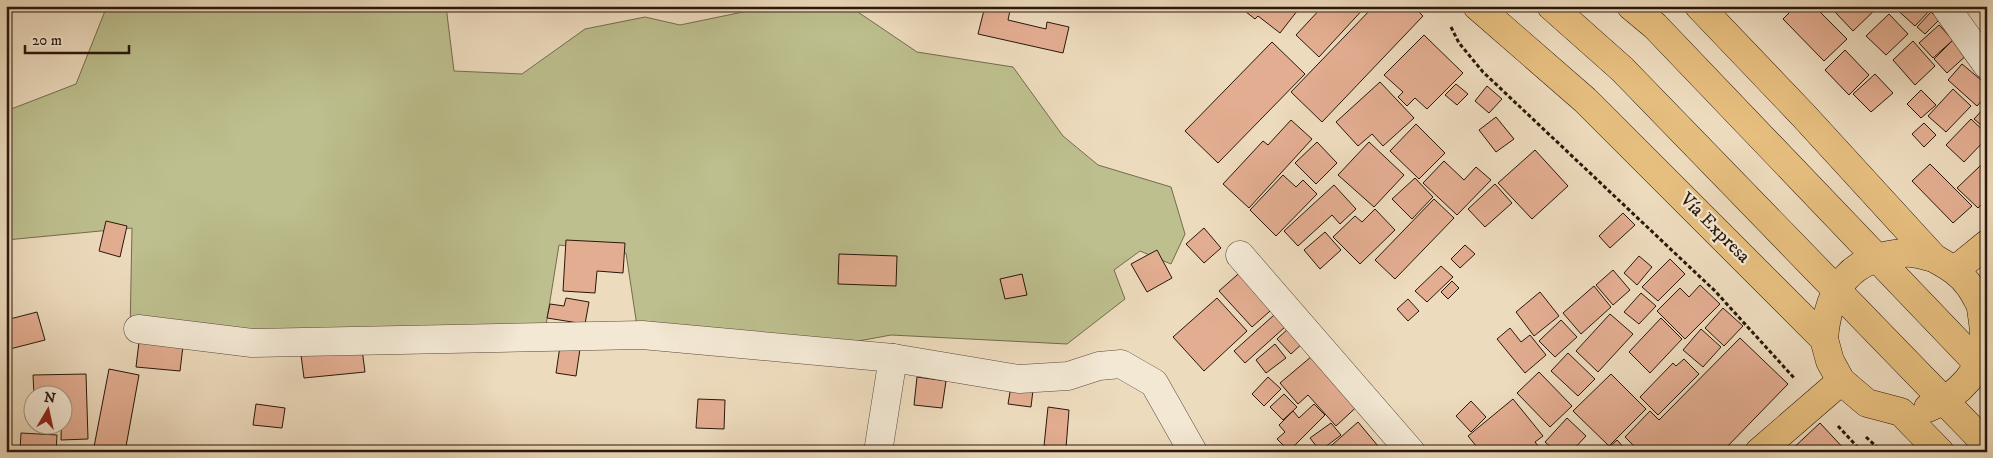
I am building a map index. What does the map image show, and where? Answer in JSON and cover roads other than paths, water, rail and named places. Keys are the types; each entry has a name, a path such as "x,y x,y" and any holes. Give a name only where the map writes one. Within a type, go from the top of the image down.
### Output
{"main road":[{"name":"Vía Expresa","path":"1477,6 1585,100 1824,338"},
{"path":"1551,6 1622,69 1987,445"},
{"path":"1631,6 1655,26 1982,369"},
{"path":"1699,6 1945,264 1971,288 1984,311 1982,369 1944,402 1923,410 1900,412 1867,403 1841,381 1830,362 1824,338 1826,313 1835,290 1853,270 1876,258 1905,252 1945,264 1987,244"},
{"path":"1759,452 1841,381"},
{"path":"1900,412 1940,452"}],"street":[{"path":"1945,6 1987,65"},
{"path":"1240,255 1411,452"},
{"path":"138,329 252,344 642,335 893,358 1019,379 1068,376 1099,366 1121,364 1154,383 1193,452"},
{"path":"878,452 893,358"}]}
